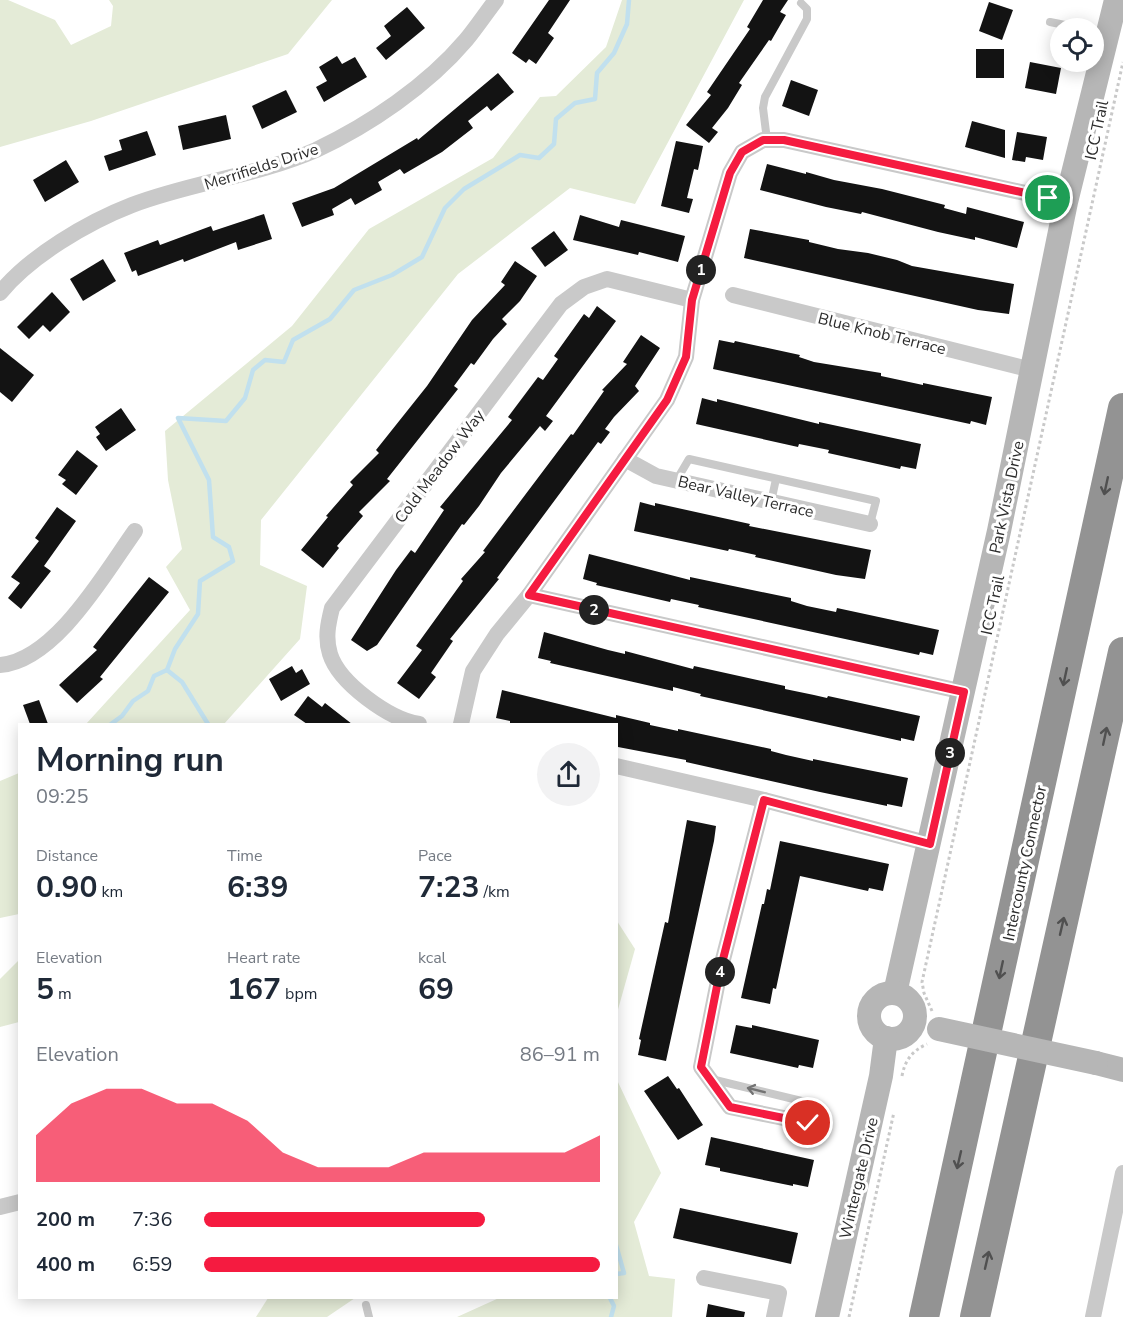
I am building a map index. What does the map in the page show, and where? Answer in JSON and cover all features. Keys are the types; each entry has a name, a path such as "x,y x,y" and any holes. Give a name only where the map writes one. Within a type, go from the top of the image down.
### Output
{"highway":[{"name":"Intercounty Connector","path":"924,1317 1123,408"},
{"path":"975,1317 1123,652"}],"street":[{"name":"Merrifields Drive","path":"0,292 30,264 72,235 132,205 266,168 314,150 359,128 415,89 465,41 496,0"},
{"name":"Park Vista Drive","path":"895,993 964,692 1066,202 1104,33 1116,0"},
{"path":"460,723 473,671 497,634 529,595 667,400 686,357 692,300 730,173 742,152 767,140 784,140 1066,202"},
{"name":"Cold Meadow Way","path":"417,723 379,706 342,678 330,654 326,633 332,608 561,304 584,287 607,279 692,300"},
{"name":"Blue Knob Terrace","path":"733,296 1032,370"},
{"name":"Bear Valley Terrace","path":"625,459 656,476 870,524"},
{"path":"0,665 18,661 43,648 72,618 135,531"},
{"path":"529,595 964,692"},
{"path":"618,766 764,800 930,844"},
{"path":"764,800 720,971 701,1067 730,1107 808,1123"},
{"path":"928,1027 905,997 895,993 880,996 874,1001 869,1015 873,1030 886,1038 901,1037 909,1032 928,1027 1123,1070"},
{"name":"Wintergate Drive","path":"826,1317 881,1076 886,1038"},
{"path":"1092,1317 1123,1173"},
{"path":"704,1278 780,1293 774,1317"}],"lane":[{"path":"767,140 763,108 765,97 807,19 807,9 801,3"},
{"path":"676,481 689,459 876,501 870,524"},
{"path":"771,502 776,479"},
{"path":"709,1078 814,1104 808,1123"},
{"path":"366,1305 369,1317"}],"path":[{"name":"ICC Trail","path":"928,1027 922,982 1123,62"},
{"path":"900,1085 906,1061 928,1027"},
{"path":"849,1317 895,1107"}],"green space":[{"path":"0,0 8,0 55,20 71,45 111,26 113,6 109,0 332,0 288,54 91,121 0,147"},
{"path":"622,0 744,0 635,204 570,188 458,274 261,520 260,565 307,586 300,639 225,723 87,723 190,610 166,567 182,549 168,480 165,431 292,326 369,229 493,158 540,97 556,96 606,47"},
{"path":"18,773 18,914 0,918 0,781"},
{"path":"618,923 635,949 618,1009"},
{"path":"18,961 18,1022 0,1027 0,979"},
{"path":"618,1082 661,1173 634,1222 649,1276 675,1279 672,1317 457,1317 497,1299 618,1299"},
{"path":"267,1299 354,1299 327,1317 256,1317"}],"building":[{"path":"549,0 570,0 548,33 554,38 536,64 529,59 526,63 512,53"},
{"path":"763,0 788,0 780,12 786,15 771,41 769,40 739,83 742,85 712,128 718,132 709,143 686,125 711,95 707,92 750,29 747,27"},
{"path":"989,2 1013,10 1002,40 979,31"},
{"path":"407,7 425,28 386,60 376,48 391,36 384,26"},
{"path":"976,49 1004,49 1004,78 976,78"},
{"path":"337,56 342,64 355,57 367,77 324,102 316,87 327,81 319,67"},
{"path":"1030,62 1050,66 1050,72 1060,72 1056,94 1025,88"},
{"path":"498,73 514,92 491,111 487,106 468,121 473,128 442,152 404,174 400,169 378,182 382,190 355,205 351,198 332,209 334,215 302,227 292,203 334,188 417,138 418,140"},
{"path":"791,80 818,90 809,116 782,106"},
{"path":"286,90 297,112 262,129 252,106"},
{"path":"226,115 231,139 183,150 178,126"},
{"path":"972,121 1005,130 1005,158 965,147"},
{"path":"147,131 156,155 109,171 104,156 122,150 119,140"},
{"path":"1017,132 1047,137 1043,160 1026,157 1025,162 1012,160"},
{"path":"676,141 703,146 698,170 694,169 687,198 693,199 689,213 661,206"},
{"path":"66,160 79,182 45,202 33,180"},
{"path":"767,164 882,189 945,205 944,208 966,214 967,207 1024,222 1017,248 975,237 975,240 938,232 862,212 861,214 826,207 760,190"},
{"path":"264,214 272,239 238,250 236,242 184,262 183,259 138,276 136,270 132,272 124,253 158,240 160,245 211,226 213,231"},
{"path":"580,215 619,227 621,220 685,236 678,262 573,240"},
{"path":"750,229 809,240 809,242 838,249 868,253 912,266 1014,284 1009,314 978,310 744,258"},
{"path":"554,231 568,250 545,267 531,248"},
{"path":"103,259 116,281 83,301 70,279"},
{"path":"515,261 537,276 520,301 502,319 507,324 474,365 471,363 454,386 458,389 387,479 390,481 359,512 363,516 337,546 339,548 323,568 301,550 353,485 350,482 379,453 376,450 427,386 472,320 505,285 501,282"},
{"path":"52,292 70,312 50,332 43,325 29,339 17,327"},
{"path":"597,306 616,321 546,416 553,421 545,431 540,426 501,473 479,506 464,525 462,524 377,645 367,651 351,640 396,570 411,550 415,553 444,510 440,507 512,420 508,417 538,377 543,380 558,359 554,356 584,314 589,318"},
{"path":"641,335 660,348 635,386 639,391 614,417 605,429 610,432 601,444 598,442 497,578 499,579 450,639 453,641 431,673 436,677 419,699 397,683 422,650 416,646 463,581 461,579 485,552 483,551 522,499 571,434 573,435 604,391 602,390 627,364 623,362"},
{"path":"719,340 734,343 735,341 800,355 799,357 814,362 881,373 881,376 923,385 923,383 992,397 986,425 971,421 970,424 713,369"},
{"path":"0,348 34,375 12,402 0,392"},
{"path":"702,398 717,402 717,399 819,424 819,422 921,444 916,469 901,466 900,469 828,453 829,450 799,444 798,447 696,424"},
{"path":"121,408 136,430 106,451 96,437 100,434 95,427"},
{"path":"77,450 98,466 76,495 62,484 66,480 58,475"},
{"path":"640,502 655,506 655,503 750,524 749,526 871,550 865,579 836,575 729,549 728,551 634,531"},
{"path":"57,507 76,521 44,566 51,571 21,609 8,598 20,583 11,577 39,541 35,538"},
{"path":"589,554 690,580 690,577 791,598 791,601 807,606 836,612 837,608 939,630 933,655 920,652 919,655 698,607 699,605 671,599 670,602 596,585 597,583 583,579"},
{"path":"149,577 169,592 100,677 103,679 77,703 59,685 97,650 93,647"},
{"path":"544,632 625,654 625,651 693,669 694,666 785,686 785,689 920,716 914,741 901,738 901,741 700,696 701,694 673,687 673,691 550,663 551,661 538,658"},
{"path":"292,666 296,673 302,669 310,684 281,701 269,679"},
{"path":"502,690 616,718 616,715 650,723 650,725 771,749 771,751 813,761 813,759 908,778 902,807 887,804 887,806 686,762 686,760 618,747 618,723 510,723 510,721 496,718"},
{"path":"308,696 322,707 325,703 351,723 306,723 294,715"},
{"path":"39,700 48,723 30,723 23,705"},
{"path":"687,820 716,826 666,1061 638,1055 641,1040 639,1039 665,922 668,923"},
{"path":"780,841 889,864 883,891 869,888 868,891 800,876 776,989 773,988 770,1004 741,998 762,904 764,904 767,889 770,890"},
{"path":"736,1025 752,1028 752,1025 819,1040 813,1068 799,1065 798,1068 730,1053"},
{"path":"668,1076 677,1089 679,1088 703,1125 678,1140 644,1091"},
{"path":"711,1137 814,1160 808,1187 720,1171 720,1168 705,1165"},
{"path":"680,1208 798,1233 791,1264 673,1238"},
{"path":"708,1304 745,1312 744,1317 706,1317"}],"waterway":[{"path":"207,723 182,682 167,670 175,649 198,614 200,581 233,561 229,547 213,537 209,480 178,418 226,421 245,398 253,370 265,360 284,362 293,340 330,319 354,290 392,275 422,257 445,208 464,189 520,155 539,158 554,144 556,119 575,103 595,99 597,73 614,53 627,24 629,0"},
{"path":"112,723 122,716 133,701 148,691 154,676 167,670"},
{"path":"618,1252 624,1273 618,1274"},
{"path":"610,1299 614,1306 611,1317"}],"route":[{"path":"808,1123 730,1107 701,1067 720,971 764,800 930,844 964,692 529,595 667,400 686,357 692,300 730,173 742,152 763,140 784,140 1048,198"}]}
